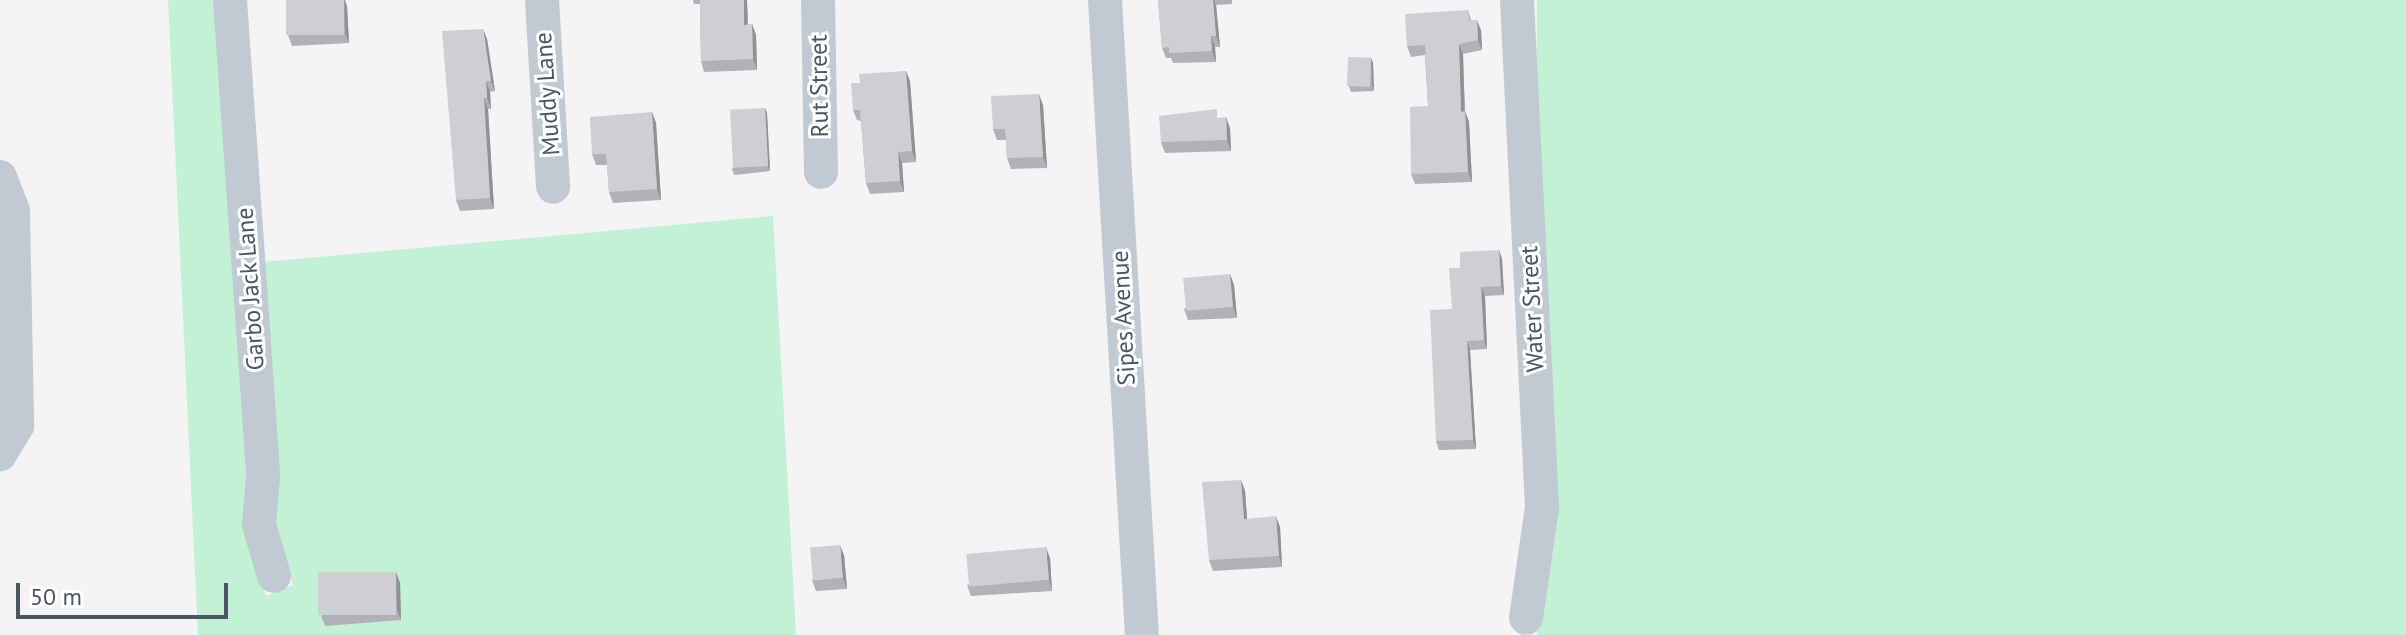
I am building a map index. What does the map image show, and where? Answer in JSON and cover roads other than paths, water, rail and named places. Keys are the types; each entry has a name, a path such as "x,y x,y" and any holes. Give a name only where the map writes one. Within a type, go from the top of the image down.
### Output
{"street":[{"name":"Garbo Jack Lane","path":"230,0 263,477 259,525 274,576"},
{"name":"Muddy Lane","path":"542,0 553,187"},
{"name":"Rut Street","path":"818,0 821,172"},
{"name":"Sipes Avenue","path":"1105,0 1142,635"},
{"name":"Water Street","path":"1517,0 1542,507 1526,618"},
{"path":"0,177 13,211 17,426 0,454"}]}
